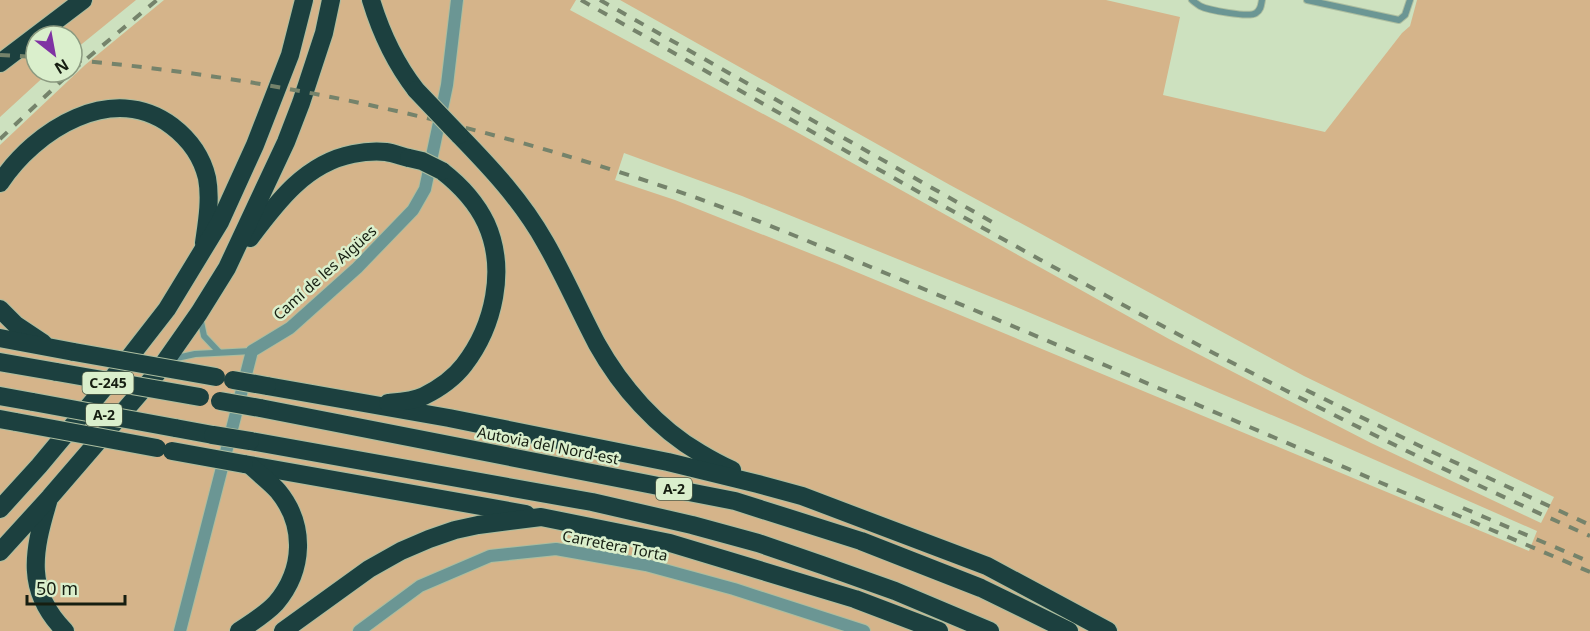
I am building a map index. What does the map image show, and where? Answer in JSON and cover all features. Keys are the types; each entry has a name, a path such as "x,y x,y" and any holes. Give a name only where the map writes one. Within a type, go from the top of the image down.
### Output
{"highway":[{"path":"0,63 83,0"},
{"name":"C-245","path":"0,509 39,466 167,309 220,222 255,145 290,55 304,0"},
{"name":"C-245","path":"0,552 157,373 227,268 281,153 301,103 324,33 331,0"},
{"path":"371,0 380,27 400,67 416,90 505,184 525,211 555,261 598,346 637,400 660,424 699,453 758,484"},
{"path":"0,183 9,170 33,146 51,132 77,118 112,108 149,113 163,120 182,135 203,165 208,194 203,248"},
{"path":"227,268 268,214 296,183 319,166 338,157 385,152 422,161 442,171 456,182 486,223 493,246 496,270 489,320 479,343 463,367 444,383 422,397 376,405"},
{"path":"0,309 16,325 50,347"},
{"path":"0,338 376,405 668,462 758,484 802,496 987,566 1108,631"},
{"name":"Autovia del Nord-est","path":"0,362 260,408 735,501 861,541 981,588 1070,631"},
{"name":"A-2","path":"0,396 592,502 692,525 758,543 832,568 895,591 990,631"},
{"path":"8,421 541,517 670,543 855,598 939,631"},
{"path":"239,631 275,604 291,582 298,558 295,524 288,507 278,492 247,465"},
{"path":"50,497 35,555 35,577 44,604 51,616 65,631"},
{"path":"283,631 369,569 410,547 455,530 541,517"}],"street":[{"name":"Camí de les Aigües","path":"252,351 287,330 357,268 413,210 425,189 447,85 458,0"},
{"path":"180,631 252,351"},
{"name":"Carretera Torta","path":"358,631 420,586 490,556 556,549 657,568 734,589 864,631"}],"lane":[{"path":"1192,0 1200,6 1250,15 1256,14 1260,9 1262,0"},
{"path":"1307,0 1399,20 1405,15 1410,0"},
{"path":"199,313 204,336 219,352"},
{"path":"166,361 195,354 252,351"}],"shaded area":[{"path":"0,0 136,0 84,42 84,24 24,24 24,84 36,84 0,117"},
{"path":"164,0 576,0 570,10 793,130 1169,339 1371,443 1541,523 1554,497 1304,376 950,185 620,0 1106,0 1180,17 1163,95 1325,132 1402,33 1410,26 1417,0 1590,0 1590,631 0,631 0,145 65,84 84,84 84,66","holes":["624,153 742,196 1021,309 1300,427 1537,531 1529,551 837,264 675,200 615,180"]}],"railway":[{"path":"84,61 157,0"},
{"path":"581,0 954,212 1205,348 1332,414 1590,536"},
{"path":"600,0 994,223"},
{"path":"0,55 24,56"},
{"path":"84,61 231,79 388,109 542,149 694,197 793,235 1006,323 1590,572"},
{"path":"0,139 58,84"},
{"path":"1306,390 1590,525"},
{"path":"1463,508 1590,562"}]}
